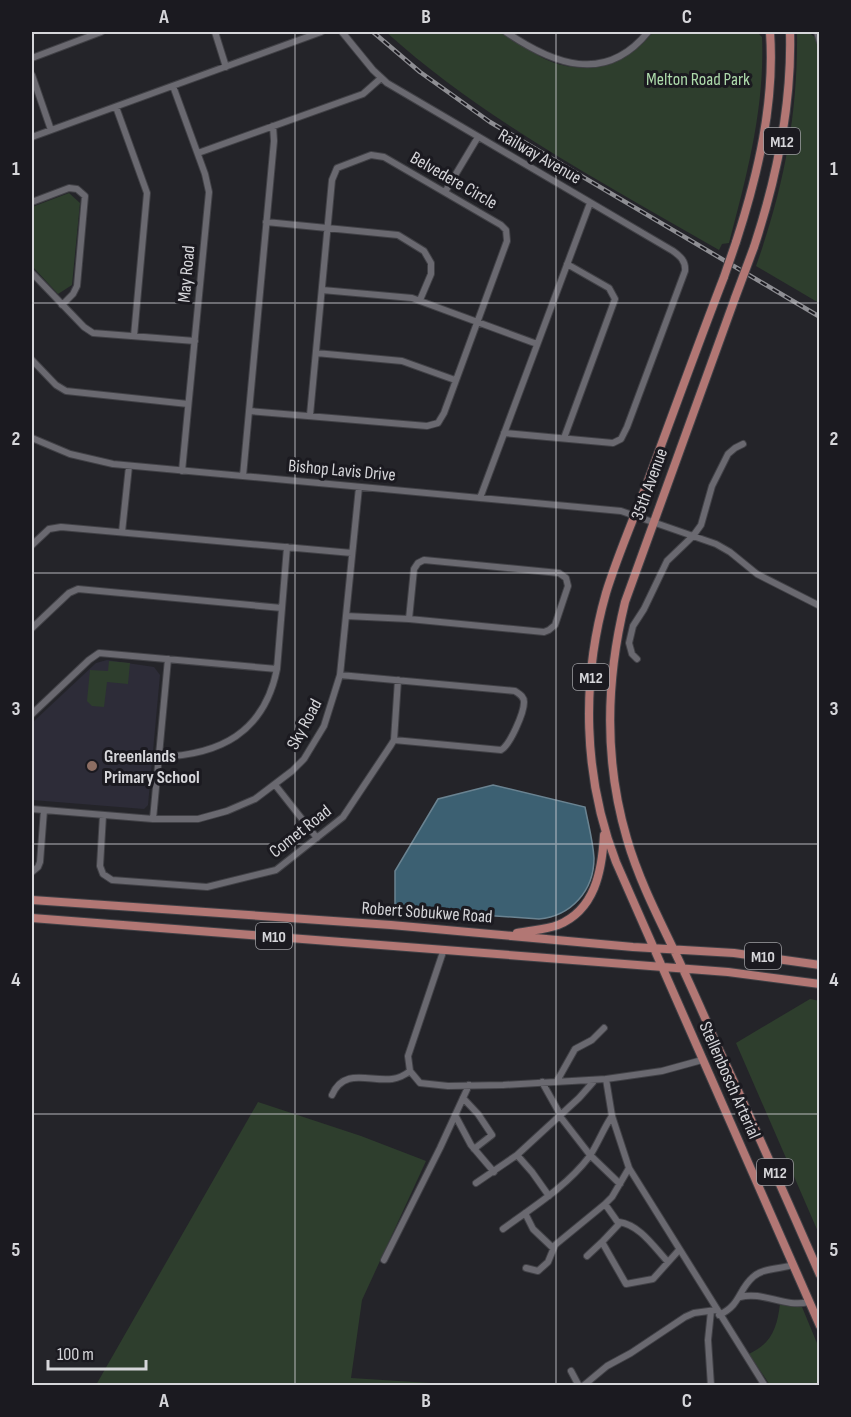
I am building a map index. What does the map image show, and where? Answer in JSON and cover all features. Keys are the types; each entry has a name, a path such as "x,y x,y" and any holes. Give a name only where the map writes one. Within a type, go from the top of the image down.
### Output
{"main road":[{"name":"35th Avenue","path":"653,947 604,829 594,776 590,684 599,622 607,592 724,277 752,192 765,127 771,73 770,32"},
{"name":"35th Avenue","path":"673,948 627,841 614,784 610,738 610,691 617,636 630,586 770,198 784,131 790,32"},
{"path":"507,935 558,924 581,909 594,891 600,874 604,829"},
{"name":"Robert Sobukwe Road","path":"32,900 391,925 734,953 819,965"},
{"name":"Robert Sobukwe Road","path":"32,918 754,974 819,984"},
{"name":"Stellenbosch Arterial","path":"653,947 819,1326"},
{"name":"Stellenbosch Arterial","path":"673,948 759,1135 819,1275"}],"street":[{"path":"32,58 101,32"},
{"path":"215,32 226,67"},
{"path":"32,138 321,32"},
{"path":"198,153 363,94 380,79 342,32"},
{"path":"506,32 548,57 567,63 580,64 600,63 619,55 632,48 648,32"},
{"path":"817,32 819,42"},
{"path":"32,75 51,130"},
{"name":"Railway Avenue","path":"380,79 676,254 684,261 685,271 621,439 613,443 564,438"},
{"name":"May Road","path":"173,86 198,153 209,192 182,471"},
{"path":"116,107 147,193 134,336"},
{"path":"243,476 274,141 273,126"},
{"path":"445,192 478,137"},
{"name":"Belvedere Circle","path":"249,411 434,425 438,423 507,241 508,233 501,225 384,156 371,155 345,164 335,171 332,180 310,415"},
{"path":"32,202 69,188 77,189 85,196 77,286 73,294 62,305"},
{"path":"480,498 590,203"},
{"path":"267,222 394,234 424,251 431,263 432,271 420,300"},
{"path":"504,433 564,438 615,299 609,288 567,264"},
{"path":"32,273 88,331 98,334 195,341"},
{"path":"322,290 420,300 537,344"},
{"path":"316,353 402,361 455,380"},
{"path":"32,360 66,392 188,404"},
{"name":"Bishop Lavis Drive","path":"32,438 70,454 129,466 621,511 716,544 730,552 757,574 819,606"},
{"path":"637,659 632,654 629,643 633,626 644,609 667,561 693,536 703,520 712,486 728,454 735,447 743,444"},
{"path":"122,532 129,466"},
{"name":"Sky Road","path":"32,809 190,820 211,816 246,804 276,786 298,765 316,741 333,702 340,675 359,486"},
{"path":"32,545 46,531 55,527 352,553"},
{"path":"159,757 200,753 221,746 241,733 263,706 277,669 287,547"},
{"path":"346,616 409,619 544,632 555,625 568,586 566,578 559,573 423,560 414,569 409,619"},
{"path":"32,628 69,592 78,589 282,608"},
{"path":"32,714 95,655 102,653 277,669"},
{"path":"153,819 168,659"},
{"path":"340,675 515,691 522,696 524,703 510,742 501,750 394,740"},
{"name":"Comet Road","path":"103,815 100,866 103,874 112,880 207,887 276,870 348,812 394,740 398,680"},
{"path":"276,786 316,838"},
{"path":"32,872 40,862 44,810"},
{"path":"444,949 408,1056 410,1071 420,1083 469,1085 595,1080 662,1071 702,1059"},
{"path":"557,1081 575,1049 592,1040 604,1028"},
{"path":"332,1095 336,1086 344,1080 372,1077 391,1079 410,1071"},
{"path":"606,1079 612,1116 629,1168 715,1312 765,1386"},
{"path":"476,1184 517,1155 595,1080"},
{"path":"542,1082 559,1115 590,1155 620,1184"},
{"path":"384,1260 469,1085"},
{"path":"463,1098 492,1134 474,1149"},
{"path":"455,1115 474,1149 494,1172"},
{"path":"503,1229 549,1196 590,1155 603,1128 612,1116"},
{"path":"517,1155 549,1196"},
{"path":"526,1268 534,1271 542,1268 550,1258 553,1248 605,1204 629,1168"},
{"path":"605,1204 619,1221 628,1223 637,1229 668,1262"},
{"path":"525,1213 533,1229 553,1248"},
{"path":"587,1256 618,1226 619,1221"},
{"path":"602,1242 626,1284 653,1279 679,1250"},
{"path":"571,1371 581,1386 607,1366 650,1342 685,1317 694,1313 715,1312 732,1307 747,1283 757,1274 793,1265"},
{"path":"740,1297 754,1294 787,1303 809,1302"},
{"path":"711,1386 708,1340 715,1312"}],"shaded area":[{"name":"Greenlands Primary School","path":"107,660 154,667 160,675 148,805 144,809 32,800 32,723 96,663"}],"green space":[{"name":"Melton Road Park","path":"386,32 497,32 556,63 571,67 586,67 602,65 630,53 653,32 757,32 762,37 758,115 729,243 722,244 719,250 546,149 464,94"},
{"path":"797,32 808,32 820,41 819,303 756,266 782,179 792,122"},
{"path":"69,193 80,203 72,285 58,294 32,266 32,207"},
{"path":"109,661 130,663 128,684 107,682 104,707 92,706 87,701 90,670 108,671"},
{"path":"810,999 820,1001 819,1234 736,1043"},
{"path":"258,1102 361,1136 426,1161 362,1300 351,1378 430,1383 430,1385 96,1385"},
{"path":"780,1304 802,1307 819,1348 819,1385 770,1385 749,1354 763,1345 772,1334"}],"water":[{"path":"493,785 585,807 594,858 590,881 578,900 561,913 539,919 395,909 395,871 438,799"}],"railway":[{"path":"373,32 420,72 490,122 820,317"}],"place":[{"name":"Greenlands Primary School","path":"92,766"}]}
